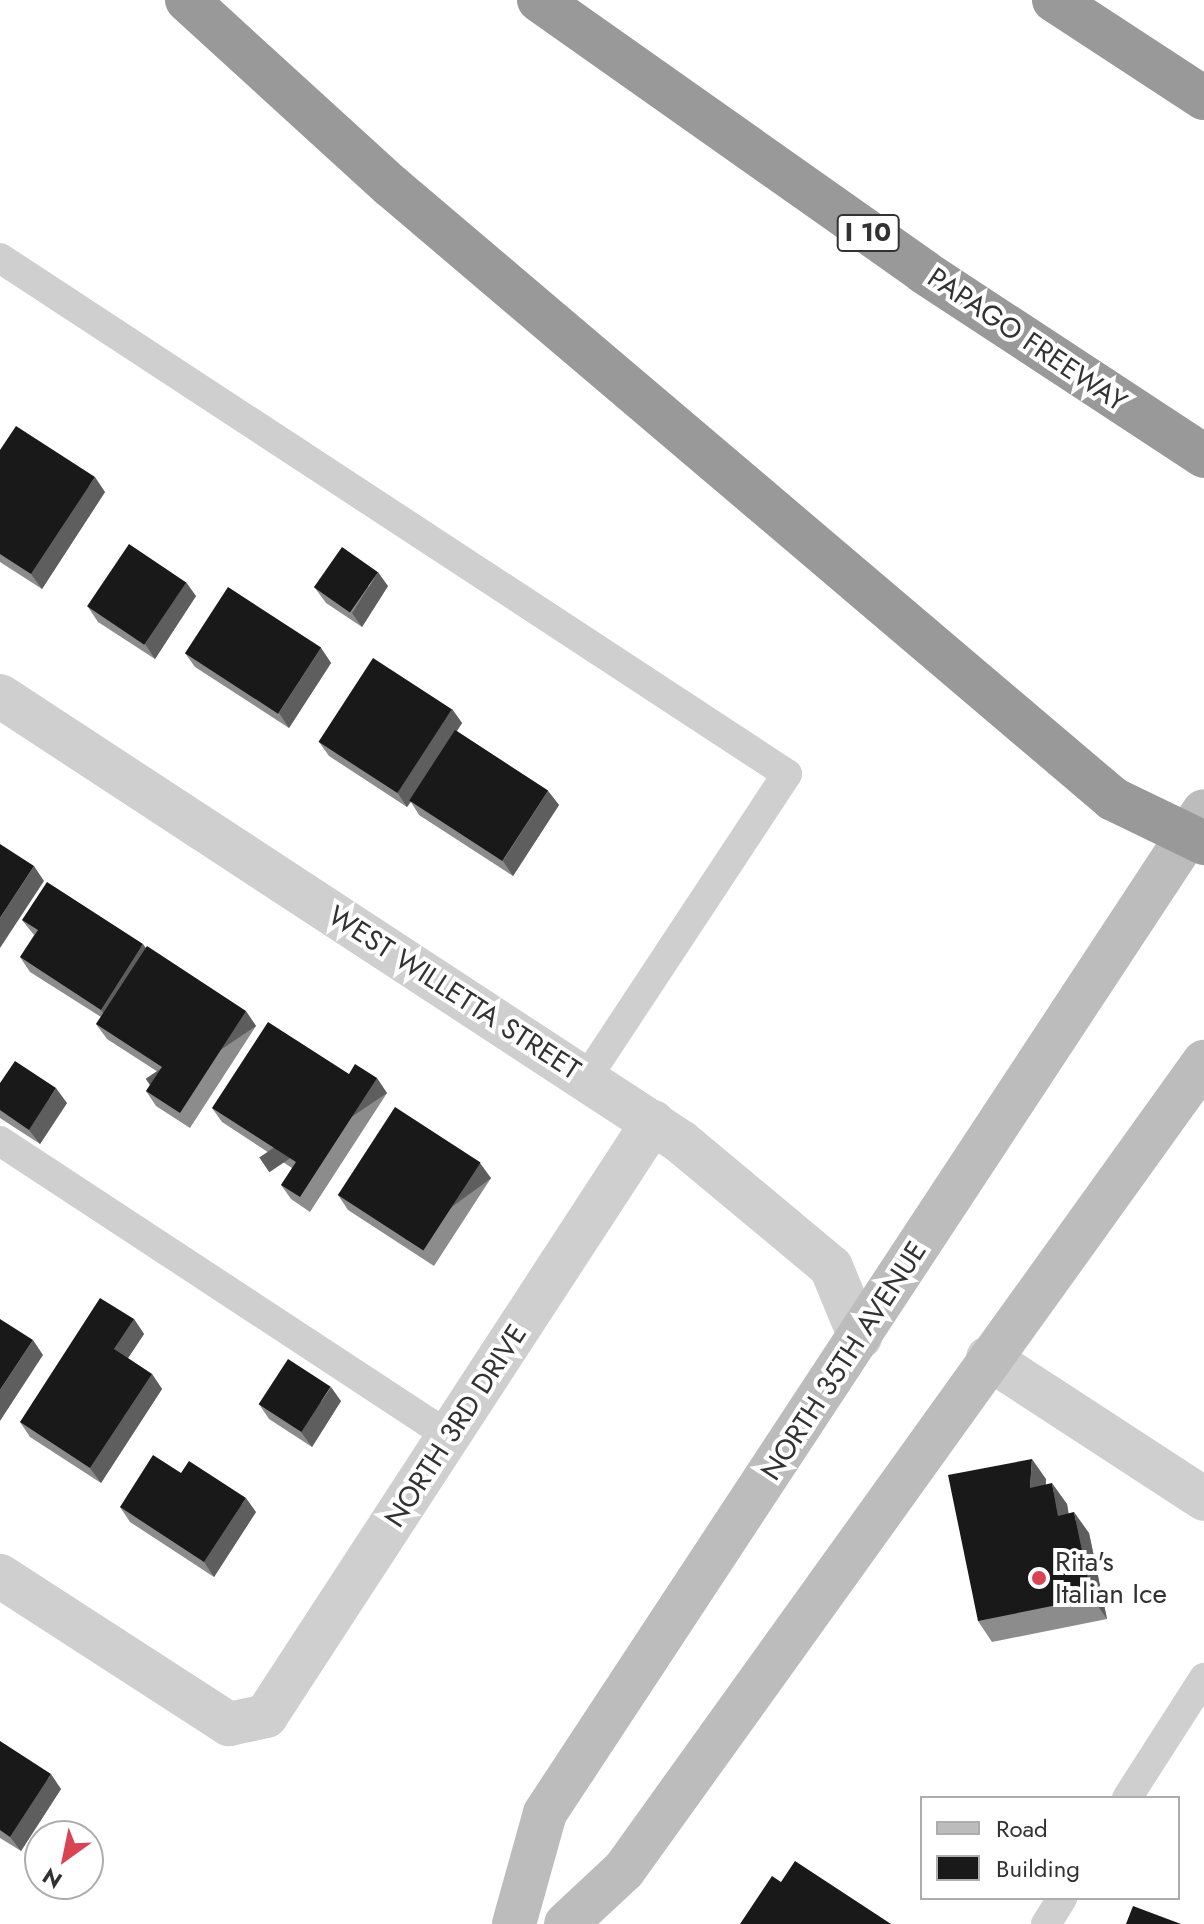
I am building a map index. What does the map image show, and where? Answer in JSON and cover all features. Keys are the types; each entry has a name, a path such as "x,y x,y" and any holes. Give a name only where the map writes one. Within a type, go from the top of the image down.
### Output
{"highway":[{"path":"187,0 403,197 1101,789 1199,830"},
{"name":"PAPAGO FREEWAY","path":"539,0 924,272 1204,456"},
{"path":"1054,0 1204,98"}],"main road":[{"name":"NORTH 35TH AVENUE","path":"514,1924 545,1813 1199,830"},
{"path":"566,1924 624,1870 988,1358 1204,1062"}],"street":[{"name":"WEST WILLETTA STREET","path":"0,696 653,1122 831,1267 860,1337"},
{"name":"NORTH 3RD DRIVE","path":"0,1576 229,1724 253,1725 275,1706 653,1122"},
{"path":"988,1358 1204,1499"}],"lane":[{"path":"0,258 787,774 586,1079"},
{"path":"0,1141 449,1436"},
{"path":"1128,1796 1204,1678"},
{"path":"1046,1924 1061,1900"}],"building":[{"path":"16,426 95,477 31,574 0,554 0,450"},
{"path":"129,544 186,583 144,645 87,606"},
{"path":"342,547 378,572 350,612 314,587"},
{"path":"228,587 321,647 278,714 185,653"},
{"path":"373,658 452,709 397,793 319,742"},
{"path":"455,730 548,790 502,861 409,800"},
{"path":"0,844 34,866 0,918"},
{"path":"47,882 143,944 101,1010 20,957 38,930 22,920"},
{"path":"147,946 246,1011 180,1113 146,1091 162,1067 96,1024"},
{"path":"268,1022 349,1074 355,1064 377,1078 300,1197 281,1185 296,1162 212,1108"},
{"path":"15,1061 56,1088 29,1130 0,1110 0,1083"},
{"path":"395,1107 481,1163 423,1251 338,1195"},
{"path":"100,1298 134,1319 114,1349 152,1374 90,1468 20,1422"},
{"path":"0,1319 33,1340 0,1390"},
{"path":"288,1359 331,1387 301,1432 259,1404"},
{"path":"153,1455 181,1473 189,1461 246,1498 204,1562 120,1507"},
{"name":"Rita's Italian Ice","path":"1032,1459 1030,1488 1052,1483 1058,1516 1074,1512 1092,1598 978,1621 948,1475"},
{"path":"0,1741 51,1774 10,1837 0,1830"},
{"path":"795,1861 891,1924 740,1924 772,1876 781,1882"},
{"path":"1133,1906 1181,1924 1126,1924"}],"place":[{"name":"Rita's Italian Ice","path":"1039,1578"}]}
